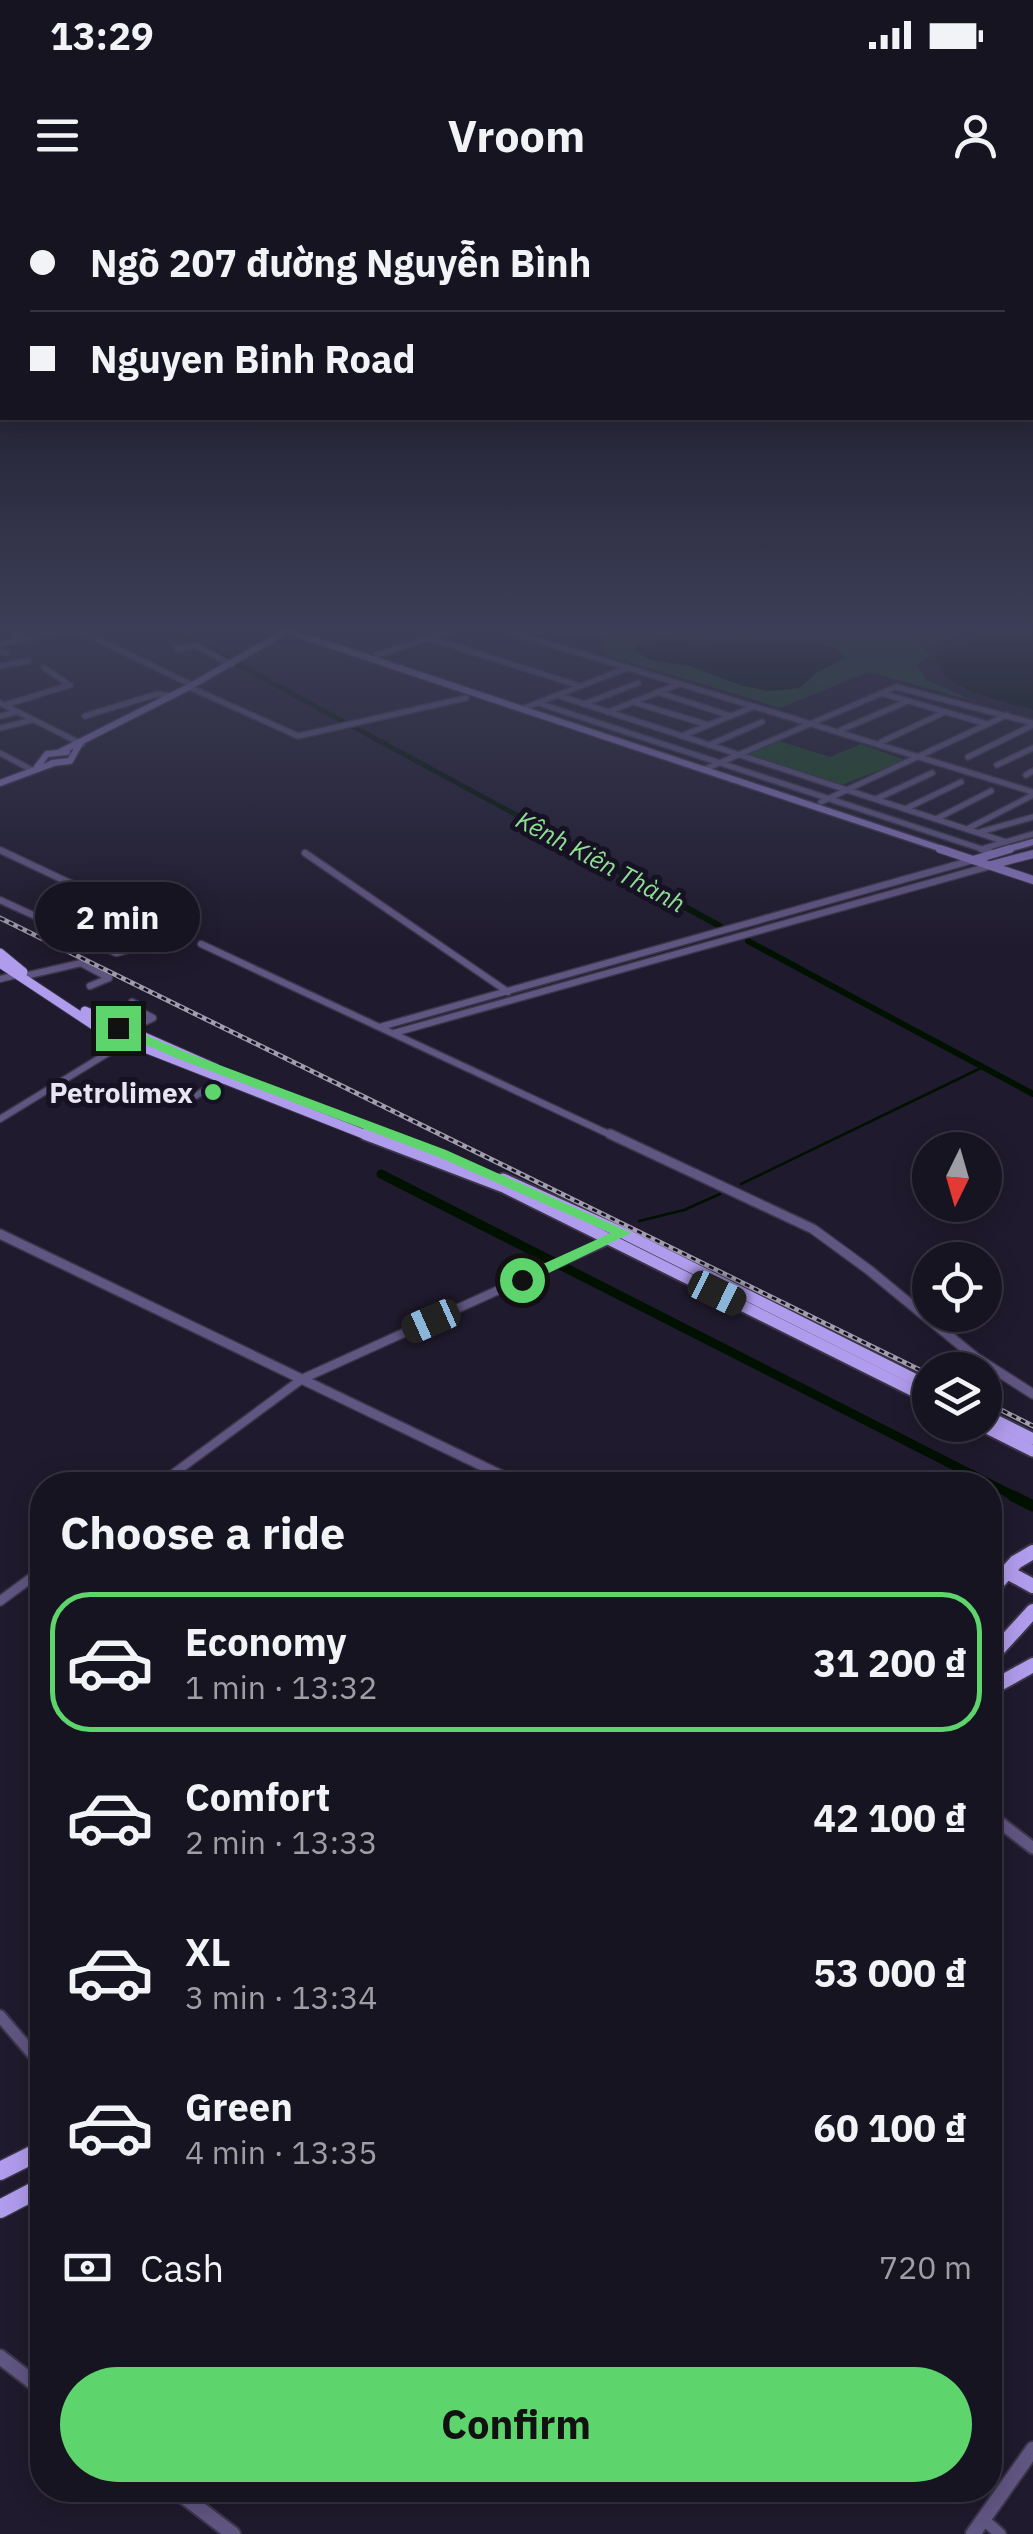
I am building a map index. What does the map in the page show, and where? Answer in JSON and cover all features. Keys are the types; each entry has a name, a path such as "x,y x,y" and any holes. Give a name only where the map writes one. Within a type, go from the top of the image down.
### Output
{"highway":[{"path":"0,953 126,1037 441,1153 623,1233 912,1379"},
{"path":"0,964 126,1037 504,1187 912,1391"},
{"path":"610,1240 623,1233"},
{"path":"1002,1424 1033,1439"},
{"path":"1002,1436 1033,1451"},
{"path":"1002,1578 1033,1552"},
{"path":"1007,1572 1033,1586"},
{"path":"1002,1645 1033,1611"},
{"path":"1002,1682 1033,1665"},
{"path":"0,2171 30,2156"},
{"path":"0,2209 30,2193"}],"main road":[{"path":"33,769 44,755 100,734"},
{"path":"614,734 990,866 1033,876"},
{"path":"0,786 33,769 70,760 81,744"},
{"path":"60,752 72,754"},
{"path":"42,760 54,764"},
{"path":"710,766 982,853 1033,876"},
{"path":"973,860 982,853 993,853 1033,838"},
{"path":"990,866 1033,854"}],"street":[{"path":"60,734 81,744"},
{"path":"614,734 710,766 783,734"},
{"path":"676,734 1006,842"},
{"path":"682,736 687,734"},
{"path":"709,745 735,734"},
{"path":"848,734 1033,792"},
{"path":"854,734 920,756"},
{"path":"881,742 898,734"},
{"path":"825,801 967,734"},
{"path":"968,756 1013,734"},
{"path":"997,766 1033,748"},
{"path":"0,753 33,769"},
{"path":"1026,774 1033,771"},
{"path":"876,799 932,772"},
{"path":"905,808 960,782"},
{"path":"936,819 991,791"},
{"path":"967,829 1033,792"},
{"path":"979,833 1033,816"},
{"path":"982,853 1006,842 1033,838"},
{"path":"0,850 72,884"},
{"path":"305,853 508,992"},
{"path":"380,1027 973,860"},
{"path":"394,1034 990,866"},
{"path":"0,900 116,952 144,946"},
{"path":"822,904 832,910"},
{"path":"682,943 692,950"},
{"path":"201,944 813,1229 875,1271 974,1359 1033,1394"},
{"path":"29,975 81,963 110,978 90,986"},
{"path":"0,979 16,975"},
{"path":"0,1119 153,1018 136,1009 139,1006 132,1002"},
{"path":"188,1100 225,1079"},
{"path":"0,1234 495,1472"},
{"path":"176,1472 302,1379 610,1240"},
{"path":"0,1601 30,1579"},
{"path":"1002,1824 1033,1848"},
{"path":"0,2016 30,2051"},
{"path":"0,2357 30,2380"},
{"path":"1002,2493 1033,2449"},
{"path":"191,2502 232,2534"},
{"path":"972,2534 996,2502"},
{"path":"983,2520 1000,2534"}],"green space":[{"path":"779,741 830,757 861,744 905,760 842,785 751,757 750,753"}],"waterway":[{"name":"Kênh Kiên Thành","path":"366,734 583,851"},
{"name":"Kênh Kiên Thành","path":"578,849 720,926"},
{"name":"Kênh Kiên Thành","path":"748,941 1033,1094"},
{"path":"741,1184 983,1067"},
{"path":"381,1174 967,1472"},
{"path":"639,1221 684,1210 720,1194"},
{"path":"409,1324 504,1284"},
{"path":"1002,1490 1018,1498"},
{"path":"1013,1496 1033,1506"}],"railway":[{"path":"0,918 912,1366"},
{"path":"1002,1410 1033,1426"}],"place":[{"name":"Petrolimex","path":"213,1092"}],"route":[{"path":"118,1028 441,1153 623,1233 522,1280"}]}
